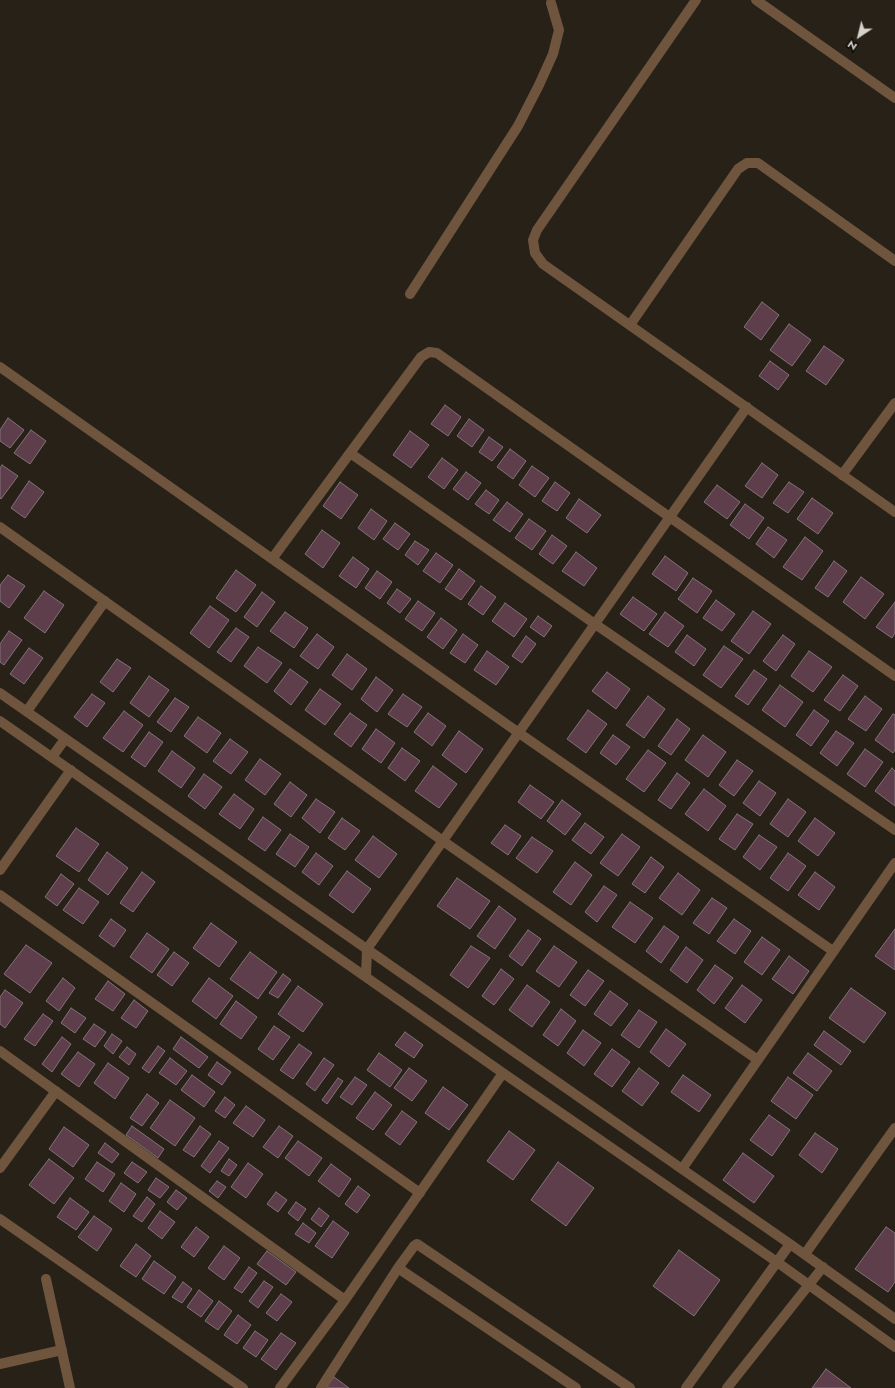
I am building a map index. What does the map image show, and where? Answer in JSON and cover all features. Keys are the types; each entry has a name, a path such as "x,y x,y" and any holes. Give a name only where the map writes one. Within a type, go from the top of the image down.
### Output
{"street":[{"path":"696,0 537,230 533,240 535,253 543,264 895,512"},
{"path":"756,0 895,98"},
{"path":"410,294 518,126 539,85 553,54 559,30 550,1"},
{"path":"630,325 738,169 747,163 758,163 895,261"},
{"path":"272,559 422,357 429,352 438,353 895,676"},
{"path":"0,366 519,733 834,951"},
{"path":"842,475 895,403"},
{"path":"366,976 367,949 747,408"},
{"path":"350,453 595,624 895,830"},
{"path":"0,527 443,841 758,1060"},
{"path":"27,711 105,602"},
{"path":"0,693 805,1254 895,1319"},
{"path":"0,720 777,1262 808,1286 895,1347"},
{"path":"52,756 65,739"},
{"path":"0,870 71,770"},
{"path":"682,1169 895,863"},
{"path":"0,895 420,1193"},
{"path":"0,1051 345,1300"},
{"path":"280,1388 345,1300 504,1073"},
{"path":"0,1168 56,1091"},
{"path":"805,1254 895,1128"},
{"path":"0,1219 243,1388"},
{"path":"321,1388 398,1268 417,1244 420,1244 630,1388"},
{"path":"686,1388 790,1244"},
{"path":"727,1388 823,1267"},
{"path":"398,1268 576,1388"},
{"path":"46,1279 70,1388"},
{"path":"0,1364 62,1350"}],"building":[{"path":"762,302 779,315 761,340 744,327"},
{"path":"789,324 811,340 792,366 770,350"},
{"path":"824,346 844,360 826,385 806,371"},
{"path":"770,361 789,375 778,390 759,376"},
{"path":"445,405 461,417 448,436 431,424"},
{"path":"8,418 24,430 10,448 0,441 0,430"},
{"path":"469,419 484,430 472,447 457,436"},
{"path":"31,430 46,441 30,464 14,453"},
{"path":"410,431 429,445 411,468 393,455"},
{"path":"489,437 503,447 492,461 479,452"},
{"path":"510,449 526,461 513,479 497,467"},
{"path":"442,458 458,470 444,489 428,477"},
{"path":"762,463 778,475 762,498 745,486"},
{"path":"2,465 18,476 1,499 0,468"},
{"path":"532,466 549,478 535,497 519,485"},
{"path":"466,472 481,483 468,500 453,489"},
{"path":"29,481 44,492 25,518 11,508"},
{"path":"340,482 358,495 341,519 323,506"},
{"path":"555,482 570,493 557,511 542,501"},
{"path":"789,482 804,492 788,513 773,503"},
{"path":"717,485 740,502 727,519 704,502"},
{"path":"486,490 499,500 489,514 475,504"},
{"path":"812,498 833,513 818,534 797,519"},
{"path":"579,499 601,515 587,533 566,518"},
{"path":"507,502 523,514 510,532 493,520"},
{"path":"745,504 764,518 749,539 730,525"},
{"path":"371,509 387,521 374,540 358,528"},
{"path":"529,519 546,531 532,550 515,538"},
{"path":"395,523 410,534 398,550 383,539"},
{"path":"768,527 787,540 774,558 756,544"},
{"path":"322,530 340,543 323,568 305,554"},
{"path":"552,535 567,546 553,564 539,554"},
{"path":"805,537 823,551 802,580 783,567"},
{"path":"415,541 429,550 418,565 405,555"},
{"path":"576,552 597,568 584,586 562,571"},
{"path":"436,553 453,565 440,583 423,571"},
{"path":"665,556 688,573 676,591 652,574"},
{"path":"353,557 369,569 356,588 339,576"},
{"path":"834,561 847,571 828,597 815,588"},
{"path":"459,569 475,581 461,600 445,589"},
{"path":"236,570 256,585 236,612 216,598"},
{"path":"377,571 392,582 380,599 365,588"},
{"path":"8,575 25,586 9,608 0,601 0,585"},
{"path":"861,577 884,594 865,619 843,602"},
{"path":"693,578 712,591 697,613 678,599"},
{"path":"481,586 496,597 483,615 468,604"},
{"path":"397,589 411,599 400,613 387,603"},
{"path":"44,591 64,605 45,633 24,618"},
{"path":"262,592 275,602 257,627 244,617"},
{"path":"633,597 657,614 644,631 620,614"},
{"path":"716,600 735,614 722,631 703,618"},
{"path":"418,601 435,613 422,631 405,619"},
{"path":"895,602 895,633 892,638 876,627"},
{"path":"505,603 527,619 514,637 492,621"},
{"path":"210,606 229,620 209,648 190,633"},
{"path":"753,611 771,624 749,654 731,641"},
{"path":"285,612 308,628 294,648 270,631"},
{"path":"665,612 684,626 668,647 649,634"},
{"path":"538,616 552,626 544,637 530,627"},
{"path":"441,618 457,630 443,649 427,637"},
{"path":"236,628 249,637 231,662 217,652"},
{"path":"9,631 22,640 4,665 0,662 0,644"},
{"path":"317,634 334,647 318,669 300,656"},
{"path":"463,634 478,645 465,663 450,653"},
{"path":"687,635 706,649 694,666 675,652"},
{"path":"783,635 795,644 776,671 763,661"},
{"path":"526,636 536,644 522,663 512,656"},
{"path":"724,646 743,659 721,688 703,675"},
{"path":"258,647 282,663 267,683 244,666"},
{"path":"29,648 43,658 24,684 10,674"},
{"path":"487,651 509,667 496,685 474,670"},
{"path":"809,651 832,667 813,692 791,676"},
{"path":"347,654 367,669 352,690 332,675"},
{"path":"117,659 131,668 113,692 100,682"},
{"path":"290,669 308,682 291,705 274,691"},
{"path":"754,670 767,679 748,705 735,696"},
{"path":"607,672 630,689 616,709 592,691"},
{"path":"843,675 858,686 840,711 824,700"},
{"path":"149,676 169,690 149,717 130,703"},
{"path":"376,677 393,690 377,712 361,699"},
{"path":"780,685 803,702 785,727 762,710"},
{"path":"320,689 341,704 325,725 305,710"},
{"path":"92,694 105,703 87,727 74,717"},
{"path":"403,694 422,707 407,727 388,714"},
{"path":"648,696 665,709 644,738 626,725"},
{"path":"865,696 882,709 866,731 848,719"},
{"path":"175,698 189,707 171,732 157,722"},
{"path":"588,710 607,724 586,753 567,739"},
{"path":"814,710 829,721 811,746 796,735"},
{"path":"124,711 143,725 123,752 103,738"},
{"path":"350,713 367,725 351,747 334,734"},
{"path":"428,713 446,726 432,746 414,732"},
{"path":"893,714 895,715 895,750 893,753 875,740"},
{"path":"198,717 221,733 207,753 184,736"},
{"path":"677,719 690,729 671,755 658,746"},
{"path":"376,729 395,743 381,763 362,749"},
{"path":"459,731 483,749 466,773 442,755"},
{"path":"836,731 854,743 837,766 820,753"},
{"path":"149,732 163,742 145,767 131,757"},
{"path":"613,735 630,747 616,765 600,753"},
{"path":"703,735 726,752 708,777 685,760"},
{"path":"230,739 248,752 231,774 213,761"},
{"path":"402,748 420,761 405,781 388,768"},
{"path":"865,749 883,762 865,787 847,774"},
{"path":"648,750 666,763 644,792 626,779"},
{"path":"172,751 195,768 181,788 158,771"},
{"path":"260,759 281,774 265,795 245,780"},
{"path":"737,760 753,771 734,796 719,785"},
{"path":"433,766 457,784 439,808 415,791"},
{"path":"892,768 895,771 895,806 875,791"},
{"path":"677,773 690,783 671,809 658,800"},
{"path":"204,774 222,787 205,809 188,796"},
{"path":"759,781 776,793 760,816 743,803"},
{"path":"290,782 307,795 291,817 274,804"},
{"path":"530,785 554,802 541,819 518,802"},
{"path":"704,789 726,806 708,831 685,814"},
{"path":"234,794 254,809 240,829 219,814"},
{"path":"316,799 335,812 320,833 302,818"},
{"path":"788,799 806,812 788,837 770,824"},
{"path":"562,800 581,814 565,835 547,821"},
{"path":"737,814 753,824 735,850 719,839"},
{"path":"263,817 281,830 265,851 248,839"},
{"path":"342,818 360,831 345,850 328,838"},
{"path":"815,818 835,833 818,856 798,841"},
{"path":"585,823 604,837 591,854 572,840"},
{"path":"505,825 521,836 508,855 491,843"},
{"path":"76,828 99,844 79,872 56,856"},
{"path":"290,834 309,847 295,867 276,854"},
{"path":"622,834 640,847 618,876 600,863"},
{"path":"759,835 777,847 760,870 743,857"},
{"path":"373,836 397,854 379,878 355,860"},
{"path":"532,837 553,851 537,873 516,858"},
{"path":"107,852 128,868 108,895 88,880"},
{"path":"316,853 333,866 319,885 302,872"},
{"path":"788,853 806,866 788,891 770,878"},
{"path":"651,857 664,867 645,893 632,884"},
{"path":"575,862 592,875 571,905 553,892"},
{"path":"347,871 371,889 353,913 329,895"},
{"path":"142,872 155,882 133,912 120,903"},
{"path":"815,872 835,887 819,910 798,895"},
{"path":"678,873 700,890 682,915 659,898"},
{"path":"61,874 74,884 57,906 45,897"},
{"path":"457,878 490,901 470,929 437,906"},
{"path":"604,886 617,895 597,922 585,912"},
{"path":"79,888 99,902 83,924 63,910"},
{"path":"712,898 727,908 709,934 693,923"},
{"path":"630,902 653,918 635,943 612,927"},
{"path":"499,906 516,919 495,949 477,936"},
{"path":"111,919 126,930 114,947 99,936"},
{"path":"734,919 751,931 735,954 717,941"},
{"path":"211,923 237,942 219,967 193,948"},
{"path":"664,926 679,937 661,963 646,951"},
{"path":"895,929 895,970 875,956"},
{"path":"528,930 541,939 522,966 509,956"},
{"path":"147,933 169,949 152,973 130,957"},
{"path":"762,937 780,950 762,975 744,962"},
{"path":"26,945 52,963 30,993 4,974"},
{"path":"471,946 490,958 468,988 450,975"},
{"path":"554,946 577,962 559,987 536,971"},
{"path":"686,947 703,960 687,983 670,970"},
{"path":"174,952 189,963 172,986 157,975"},
{"path":"250,952 277,972 258,999 230,979"},
{"path":"789,956 809,971 793,994 772,979"},
{"path":"715,965 733,978 714,1004 697,990"},
{"path":"501,969 514,979 494,1005 482,996"},
{"path":"588,970 604,981 585,1006 570,995"},
{"path":"283,974 291,980 278,998 269,993"},
{"path":"63,978 75,988 59,1011 46,1001"},
{"path":"209,978 233,996 216,1019 192,1001"},
{"path":"108,981 125,994 113,1011 95,999"},
{"path":"527,985 550,1002 532,1027 509,1010"},
{"path":"742,985 762,1000 745,1023 725,1008"},
{"path":"298,986 323,1004 303,1032 278,1014"},
{"path":"851,988 886,1013 864,1043 829,1018"},
{"path":"5,990 23,1003 5,1028 0,1024 0,997"},
{"path":"610,991 628,1004 611,1026 594,1014"},
{"path":"134,1000 148,1011 136,1028 121,1018"},
{"path":"236,1001 257,1017 241,1039 220,1024"},
{"path":"71,1008 86,1018 75,1033 61,1023"},
{"path":"561,1009 576,1021 558,1046 543,1035"},
{"path":"639,1010 657,1022 639,1048 621,1035"},
{"path":"43,1014 53,1021 35,1046 24,1039"},
{"path":"94,1024 106,1032 95,1047 83,1039"},
{"path":"274,1026 290,1037 273,1060 258,1049"},
{"path":"666,1029 686,1044 669,1067 650,1052"},
{"path":"583,1030 601,1043 584,1066 567,1053"},
{"path":"824,1031 851,1051 841,1065 814,1045"},
{"path":"405,1032 423,1045 414,1058 395,1045"},
{"path":"112,1034 122,1041 113,1054 104,1046"},
{"path":"62,1037 71,1044 52,1072 42,1064"},
{"path":"181,1037 208,1057 199,1068 173,1049"},
{"path":"299,1044 312,1053 293,1079 280,1070"},
{"path":"158,1046 165,1051 149,1073 142,1068"},
{"path":"127,1047 136,1054 129,1065 119,1057"},
{"path":"612,1049 630,1062 612,1087 594,1074"},
{"path":"78,1052 95,1064 79,1087 61,1074"},
{"path":"379,1053 402,1070 390,1087 367,1070"},
{"path":"808,1053 832,1071 817,1091 793,1073"},
{"path":"170,1058 187,1071 176,1085 159,1073"},
{"path":"324,1058 334,1065 315,1091 306,1084"},
{"path":"217,1062 231,1072 222,1085 208,1075"},
{"path":"108,1063 129,1078 115,1099 94,1083"},
{"path":"409,1068 427,1081 412,1101 394,1088"},
{"path":"639,1068 659,1083 642,1106 622,1091"},
{"path":"192,1075 215,1092 204,1107 181,1090"},
{"path":"683,1075 711,1095 699,1112 671,1092"},
{"path":"355,1077 367,1085 352,1105 340,1097"},
{"path":"788,1077 813,1095 796,1119 771,1101"},
{"path":"338,1078 343,1081 327,1104 322,1100"},
{"path":"443,1087 468,1105 449,1130 425,1113"},
{"path":"375,1092 392,1105 373,1130 356,1118"},
{"path":"147,1094 159,1103 142,1126 130,1118"},
{"path":"225,1097 235,1105 225,1118 215,1111"},
{"path":"170,1100 195,1118 175,1146 150,1128"},
{"path":"246,1106 265,1120 253,1137 233,1123"},
{"path":"402,1111 417,1122 400,1145 385,1134"},
{"path":"769,1115 790,1130 772,1156 750,1140"},
{"path":"132,1126 164,1149 158,1158 126,1135"},
{"path":"200,1126 211,1134 194,1157 183,1150"},
{"path":"279,1126 293,1136 278,1158 263,1147"},
{"path":"64,1127 89,1145 73,1167 49,1149"},
{"path":"509,1131 535,1150 513,1180 487,1161"},
{"path":"815,1133 838,1149 822,1173 799,1155"},
{"path":"219,1141 229,1148 210,1173 201,1166"},
{"path":"298,1141 322,1158 309,1176 285,1158"},
{"path":"105,1143 119,1154 112,1163 98,1153"},
{"path":"743,1153 774,1176 754,1203 723,1180"},
{"path":"49,1159 74,1178 54,1204 29,1185"},
{"path":"229,1159 237,1165 229,1176 221,1171"},
{"path":"97,1162 115,1174 103,1192 85,1179"},
{"path":"132,1162 147,1172 138,1183 124,1173"},
{"path":"558,1162 594,1188 566,1226 531,1200"},
{"path":"248,1163 263,1174 246,1198 231,1187"},
{"path":"331,1164 351,1179 339,1197 318,1181"},
{"path":"156,1178 169,1187 160,1198 148,1190"},
{"path":"217,1181 226,1187 218,1198 209,1191"},
{"path":"121,1183 136,1194 124,1212 109,1201"},
{"path":"358,1186 370,1195 357,1213 345,1204"},
{"path":"176,1190 187,1198 177,1210 167,1202"},
{"path":"276,1192 287,1200 278,1212 267,1204"},
{"path":"147,1197 155,1204 142,1222 133,1216"},
{"path":"70,1198 89,1212 76,1230 57,1217"},
{"path":"296,1202 306,1209 298,1221 288,1213"},
{"path":"319,1208 329,1216 321,1227 311,1219"},
{"path":"160,1211 175,1222 162,1239 148,1228"},
{"path":"94,1216 112,1229 97,1251 78,1237"},
{"path":"333,1221 349,1233 332,1258 315,1246"},
{"path":"303,1223 316,1233 309,1243 295,1234"},
{"path":"196,1227 209,1237 194,1257 181,1247"},
{"path":"886,1227 895,1233 895,1282 888,1292 855,1269"},
{"path":"136,1244 151,1256 136,1277 120,1266"},
{"path":"224,1246 240,1258 224,1280 208,1268"},
{"path":"679,1250 720,1280 694,1316 653,1286"},
{"path":"267,1251 296,1272 286,1285 257,1264"},
{"path":"154,1261 176,1277 164,1294 142,1279"},
{"path":"249,1267 257,1273 242,1293 234,1288"},
{"path":"264,1281 273,1287 258,1308 249,1301"},
{"path":"183,1282 192,1289 182,1303 172,1297"},
{"path":"199,1290 213,1301 201,1317 187,1307"},
{"path":"281,1294 292,1302 277,1321 266,1313"},
{"path":"219,1301 232,1311 218,1330 205,1321"},
{"path":"238,1315 251,1325 237,1344 224,1335"},
{"path":"255,1331 268,1340 256,1357 243,1348"},
{"path":"281,1333 296,1343 276,1370 261,1359"},
{"path":"826,1369 851,1388 812,1388"},
{"path":"334,1377 349,1388 326,1388"}]}
